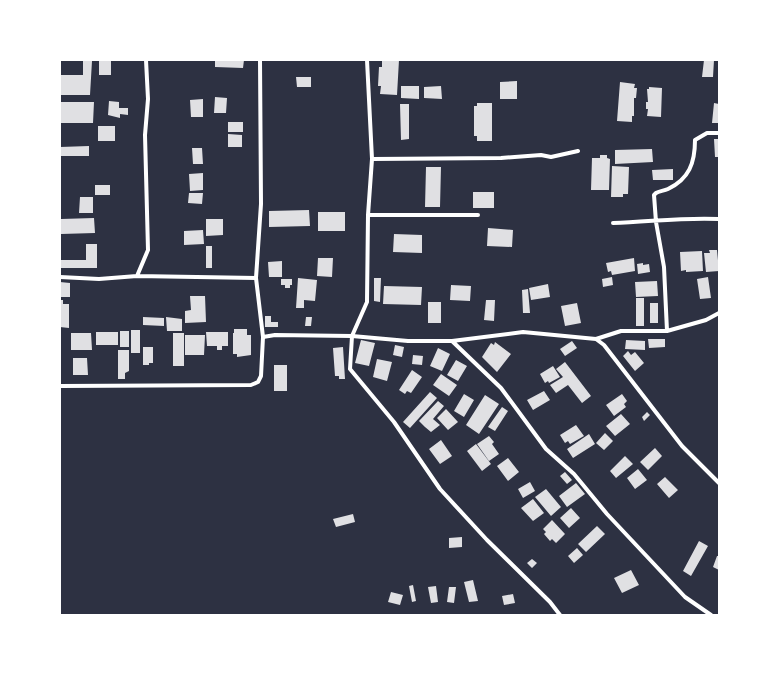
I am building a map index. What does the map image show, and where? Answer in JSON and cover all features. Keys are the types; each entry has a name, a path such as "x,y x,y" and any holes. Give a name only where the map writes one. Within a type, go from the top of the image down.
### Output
{"street":[{"path":"137,276 148,250 145,135 148,99 146,60"},
{"path":"60,386 252,385 258,382 261,376 263,337 256,278 260,204 260,60"},
{"path":"367,60 372,159 368,215 367,302 352,336 350,369 394,422 440,489 487,540 550,602 560,615"},
{"path":"667,331 664,267 656,222 656,193 666,190 681,180 688,173 695,149 695,140 708,134 719,133"},
{"path":"372,159 502,158 542,155 551,157 578,151"},
{"path":"368,215 478,215"},
{"path":"613,223 656,222 699,218 719,219"},
{"path":"60,277 99,279 137,276 256,278"},
{"path":"263,337 287,334 352,336 408,341 452,341 523,332 596,339 621,331 667,331 706,320 719,313"},
{"path":"596,339 604,345 682,446 719,483"},
{"path":"452,341 502,388 546,449 574,474 608,514 685,597 711,615"}],"building":[{"path":"111,60 111,75 99,75 99,61"},
{"path":"215,60 244,60 243,68 215,67"},
{"path":"382,60 399,60 397,95 380,94 381,86 378,86 379,67 382,67"},
{"path":"704,60 714,60 713,77 702,77"},
{"path":"83,61 92,61 90,95 60,95 60,75 83,75"},
{"path":"296,77 311,77 311,87 297,87"},
{"path":"517,81 517,99 500,99 500,82"},
{"path":"620,82 635,84 634,88 637,88 636,98 634,98 634,116 632,116 632,122 617,121"},
{"path":"401,86 419,86 419,99 401,98"},
{"path":"441,86 442,99 424,98 424,87"},
{"path":"649,87 662,88 661,117 647,116 648,109 646,109 646,102 648,102 647,89 649,89"},
{"path":"215,97 227,98 226,113 214,113"},
{"path":"203,99 203,117 191,117 190,100"},
{"path":"109,101 119,102 119,108 128,108 128,115 120,114 120,118 108,115"},
{"path":"60,102 94,102 93,123 60,123"},
{"path":"477,103 492,103 492,141 477,141 477,136 474,136 474,106 477,106"},
{"path":"714,103 719,104 719,123 712,123"},
{"path":"400,104 409,104 409,139 401,140"},
{"path":"228,122 243,122 243,132 228,132"},
{"path":"98,126 115,126 115,141 98,141"},
{"path":"228,134 242,135 242,147 228,147"},
{"path":"714,139 719,139 719,157 715,157"},
{"path":"89,146 89,156 60,156 60,147"},
{"path":"192,148 202,148 203,164 193,164"},
{"path":"652,149 653,162 615,164 615,150"},
{"path":"600,155 607,155 607,158 610,159 609,190 591,190 592,158 600,158"},
{"path":"612,166 629,167 628,194 623,194 623,197 611,197"},
{"path":"426,167 441,167 440,207 425,207"},
{"path":"673,169 673,180 653,180 652,170"},
{"path":"203,173 203,190 190,191 189,174"},
{"path":"95,185 110,185 110,195 95,195"},
{"path":"473,192 494,192 494,208 473,208"},
{"path":"189,193 203,193 202,204 188,203"},
{"path":"80,197 93,197 93,213 79,213"},
{"path":"309,210 310,226 269,227 269,211"},
{"path":"318,212 345,212 345,231 318,231"},
{"path":"94,218 95,233 61,234 61,219"},
{"path":"206,219 223,219 223,235 206,236"},
{"path":"488,228 513,230 512,247 487,246"},
{"path":"203,230 204,244 184,245 184,231"},
{"path":"394,234 422,235 422,253 393,252"},
{"path":"86,244 97,244 97,268 60,268 60,260 86,260"},
{"path":"206,246 212,246 212,268 206,268"},
{"path":"709,250 717,250 719,271 706,272 704,253 710,253"},
{"path":"702,251 703,271 681,271 680,252"},
{"path":"318,258 333,258 332,277 317,276"},
{"path":"634,258 635,271 612,275 611,271 608,272 606,263"},
{"path":"282,261 282,277 269,277 268,262"},
{"path":"643,263 643,265 649,264 650,272 638,274 637,264"},
{"path":"612,277 613,285 603,287 602,279"},
{"path":"708,277 711,298 700,299 697,279"},
{"path":"298,278 317,280 315,301 304,300 304,308 296,308"},
{"path":"374,278 381,278 380,302 374,301"},
{"path":"281,279 292,279 292,285 290,285 290,288 285,288 285,285 281,285"},
{"path":"657,281 658,296 636,297 635,282"},
{"path":"60,282 70,283 70,297 60,297"},
{"path":"548,284 550,297 531,300 529,288"},
{"path":"451,285 471,286 470,301 450,300"},
{"path":"384,286 422,287 421,305 383,304"},
{"path":"528,289 530,313 523,313 522,290"},
{"path":"190,296 205,296 206,322 185,323 185,311 191,310"},
{"path":"636,298 644,298 644,326 636,326"},
{"path":"60,300 63,300 63,304 69,304 69,328 60,327"},
{"path":"486,300 495,300 494,321 484,320"},
{"path":"428,302 441,302 441,323 428,323"},
{"path":"577,303 581,323 565,326 561,306"},
{"path":"650,303 658,303 658,323 650,323"},
{"path":"265,316 271,316 271,322 278,322 278,327 265,327"},
{"path":"143,317 164,318 164,326 143,325"},
{"path":"166,317 182,319 182,331 167,331"},
{"path":"306,317 312,317 311,326 305,326"},
{"path":"234,329 247,329 247,335 251,335 251,355 237,357 237,354 233,354"},
{"path":"131,330 140,330 140,353 131,353"},
{"path":"120,331 129,331 129,347 120,347"},
{"path":"96,332 118,332 118,345 96,345"},
{"path":"206,332 228,332 228,346 222,346 222,350 217,350 217,346 207,346"},
{"path":"71,333 91,333 92,350 71,350"},
{"path":"173,333 184,333 184,366 173,366"},
{"path":"185,335 205,335 204,355 185,355"},
{"path":"648,339 665,339 665,347 649,348"},
{"path":"361,340 375,343 369,366 355,363"},
{"path":"626,340 645,341 645,350 625,349"},
{"path":"572,341 577,348 565,356 560,349"},
{"path":"495,342 511,354 497,372 482,357 491,343 494,345"},
{"path":"395,345 404,347 402,357 393,355"},
{"path":"143,347 153,347 153,363 149,363 149,365 143,365"},
{"path":"343,347 345,379 339,379 339,376 335,376 333,348"},
{"path":"438,348 450,354 442,371 430,366"},
{"path":"118,350 129,350 129,371 125,373 125,379 118,379"},
{"path":"628,351 631,355 635,352 644,363 635,371 623,356"},
{"path":"413,355 423,356 422,365 412,364"},
{"path":"73,358 87,358 88,375 73,375"},
{"path":"377,359 392,362 387,381 373,377"},
{"path":"456,360 467,366 458,381 447,375"},
{"path":"565,362 591,396 582,403 568,385 556,393 550,385 563,377 556,369"},
{"path":"274,365 287,365 287,391 274,391"},
{"path":"553,366 560,377 549,383 548,381 545,383 540,374"},
{"path":"412,370 422,377 411,393 407,391 405,394 399,390"},
{"path":"441,374 457,385 449,396 433,385"},
{"path":"544,391 550,400 533,410 527,400"},
{"path":"430,392 437,398 410,428 403,422"},
{"path":"464,394 474,400 464,417 454,411"},
{"path":"622,394 627,401 624,404 626,407 614,416 606,405"},
{"path":"485,395 499,404 479,434 466,425"},
{"path":"438,401 444,406 433,419 440,425 431,432 419,421"},
{"path":"502,407 508,411 495,431 488,427"},
{"path":"446,409 458,422 448,430 437,418"},
{"path":"647,412 650,415 644,421 642,417"},
{"path":"621,414 630,424 615,436 606,426"},
{"path":"576,425 584,436 570,444 568,441 565,443 560,435"},
{"path":"605,433 613,441 604,450 596,443"},
{"path":"589,434 595,444 573,458 567,449"},
{"path":"489,436 494,442 492,444 499,454 489,461 477,444"},
{"path":"441,440 452,456 440,464 429,449"},
{"path":"476,444 491,464 482,471 467,451"},
{"path":"655,448 662,456 648,470 640,462"},
{"path":"625,456 633,464 616,478 610,471"},
{"path":"508,458 519,472 508,481 497,466"},
{"path":"638,469 647,480 635,489 627,478"},
{"path":"565,472 572,480 567,484 560,476"},
{"path":"665,477 678,490 669,498 657,484"},
{"path":"530,482 535,491 523,498 518,489"},
{"path":"576,483 585,494 567,507 559,496"},
{"path":"546,489 561,507 551,516 535,497"},
{"path":"533,499 544,513 533,521 521,508"},
{"path":"571,508 580,518 569,528 560,518"},
{"path":"353,514 355,522 336,527 333,519"},
{"path":"552,520 565,534 556,543 552,539 550,541 544,534 546,532 543,529"},
{"path":"597,526 605,534 586,552 578,544"},
{"path":"462,537 462,547 449,548 449,538"},
{"path":"699,541 708,546 691,576 683,571"},
{"path":"577,548 583,555 574,563 568,556"},
{"path":"717,556 719,556 719,570 713,567"},
{"path":"532,559 537,563 532,568 527,563"},
{"path":"631,570 639,585 622,593 614,578"},
{"path":"473,580 478,601 469,602 464,582"},
{"path":"413,585 416,601 412,602 409,586"},
{"path":"436,586 438,602 431,603 428,587"},
{"path":"449,587 456,587 454,603 447,602"},
{"path":"391,592 403,595 400,605 388,602"},
{"path":"513,594 515,603 504,605 502,596"}]}
